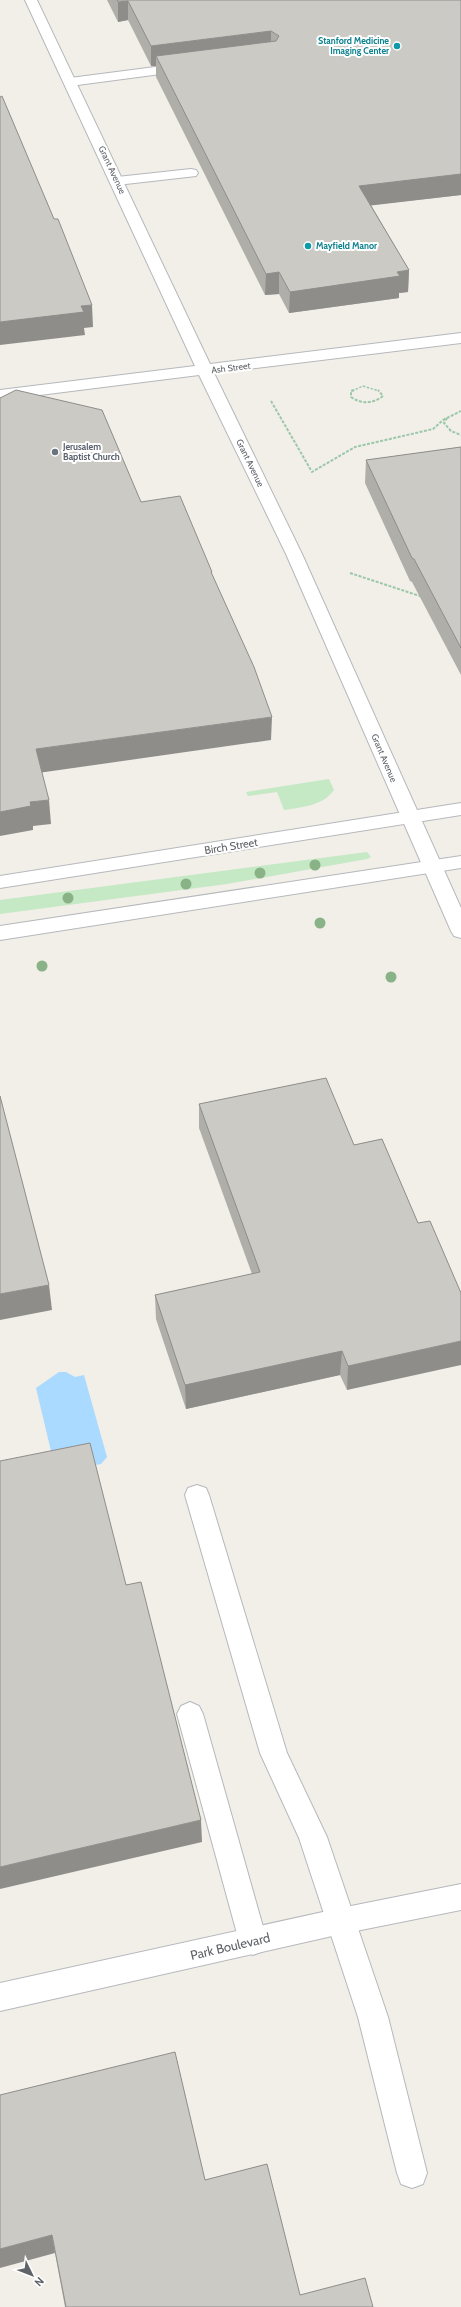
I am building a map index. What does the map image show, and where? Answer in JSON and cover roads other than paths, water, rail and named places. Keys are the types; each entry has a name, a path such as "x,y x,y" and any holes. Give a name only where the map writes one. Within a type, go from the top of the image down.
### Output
{"street":[{"name":"Grant Avenue","path":"31,0 294,554 461,931"},
{"path":"70,82 202,66"},
{"path":"117,181 191,173"},
{"name":"Ash Street","path":"0,395 206,371 461,338"},
{"name":"Birch Street","path":"0,882 461,809"},
{"path":"0,933 461,862"},
{"path":"197,1495 274,1753 313,1837 373,2017 412,2174"},
{"path":"190,1714 254,1941"},
{"name":"Park Boulevard","path":"0,1997 341,1921 461,1897"}],"water":[{"path":"59,1372 66,1372 75,1377 84,1375 107,1457 101,1464 56,1472 36,1388"}],"place":[{"name":"Stanford Medicine Imaging Center","path":"397,46"},
{"name":"Mayfield Manor","path":"308,246"},
{"name":"Jerusalem Baptist Church","path":"55,452"}]}
